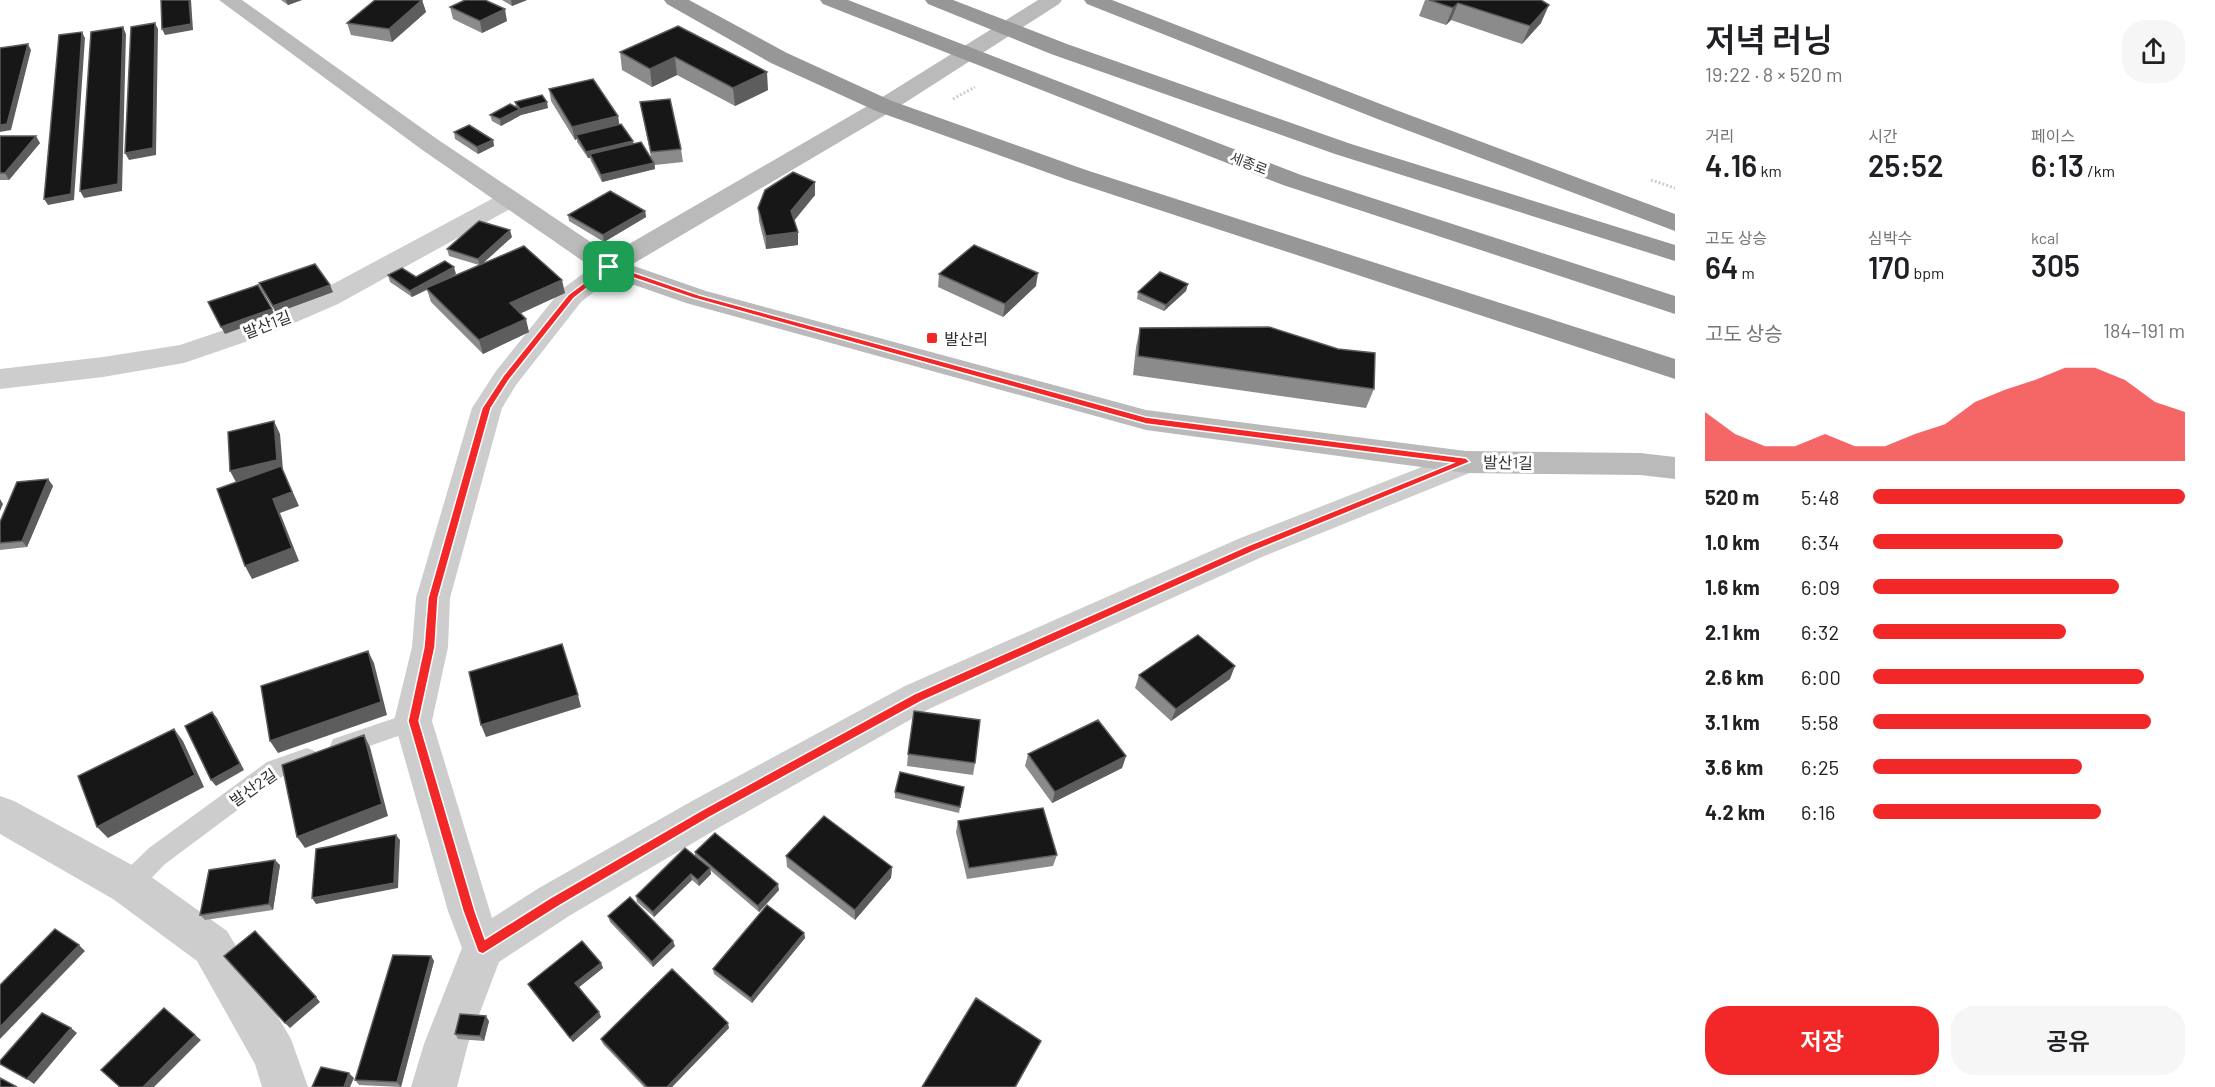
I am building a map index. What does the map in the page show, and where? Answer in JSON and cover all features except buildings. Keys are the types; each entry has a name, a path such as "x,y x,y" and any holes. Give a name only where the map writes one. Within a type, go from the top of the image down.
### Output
{"highway":[{"path":"675,0 779,58 884,106 1088,179 1675,369"},
{"name":"세종로","path":"830,0 1292,180 1675,305"},
{"path":"935,0 1059,49 1343,149 1675,253"},
{"path":"1094,0 1388,115 1675,223"}],"street":[{"name":"발산1길","path":"229,0 338,80 609,267 707,300 1146,420 1466,462 1640,464 1675,468"},
{"path":"483,948 469,911 413,721 430,647 433,598 487,408 506,378 571,297 609,267 884,106 1052,0"},
{"name":"발산1길","path":"0,380 184,354 261,327 328,298 510,199"},
{"path":"434,1087 446,1044 483,948 554,902 918,697 1250,549 1466,462"},
{"path":"0,814 128,885 212,946 274,1055 285,1087"}],"lane":[{"name":"발산2길","path":"128,885 157,856 275,769 413,721"}],"place":[{"name":"발산리","path":"932,338"}],"route":[{"path":"609,267 696,297 912,358 1146,420 1466,462 1250,549 918,697 706,814 554,902 483,948 469,911 413,721 430,647 433,598 487,408 506,378 571,297 609,267"}]}
